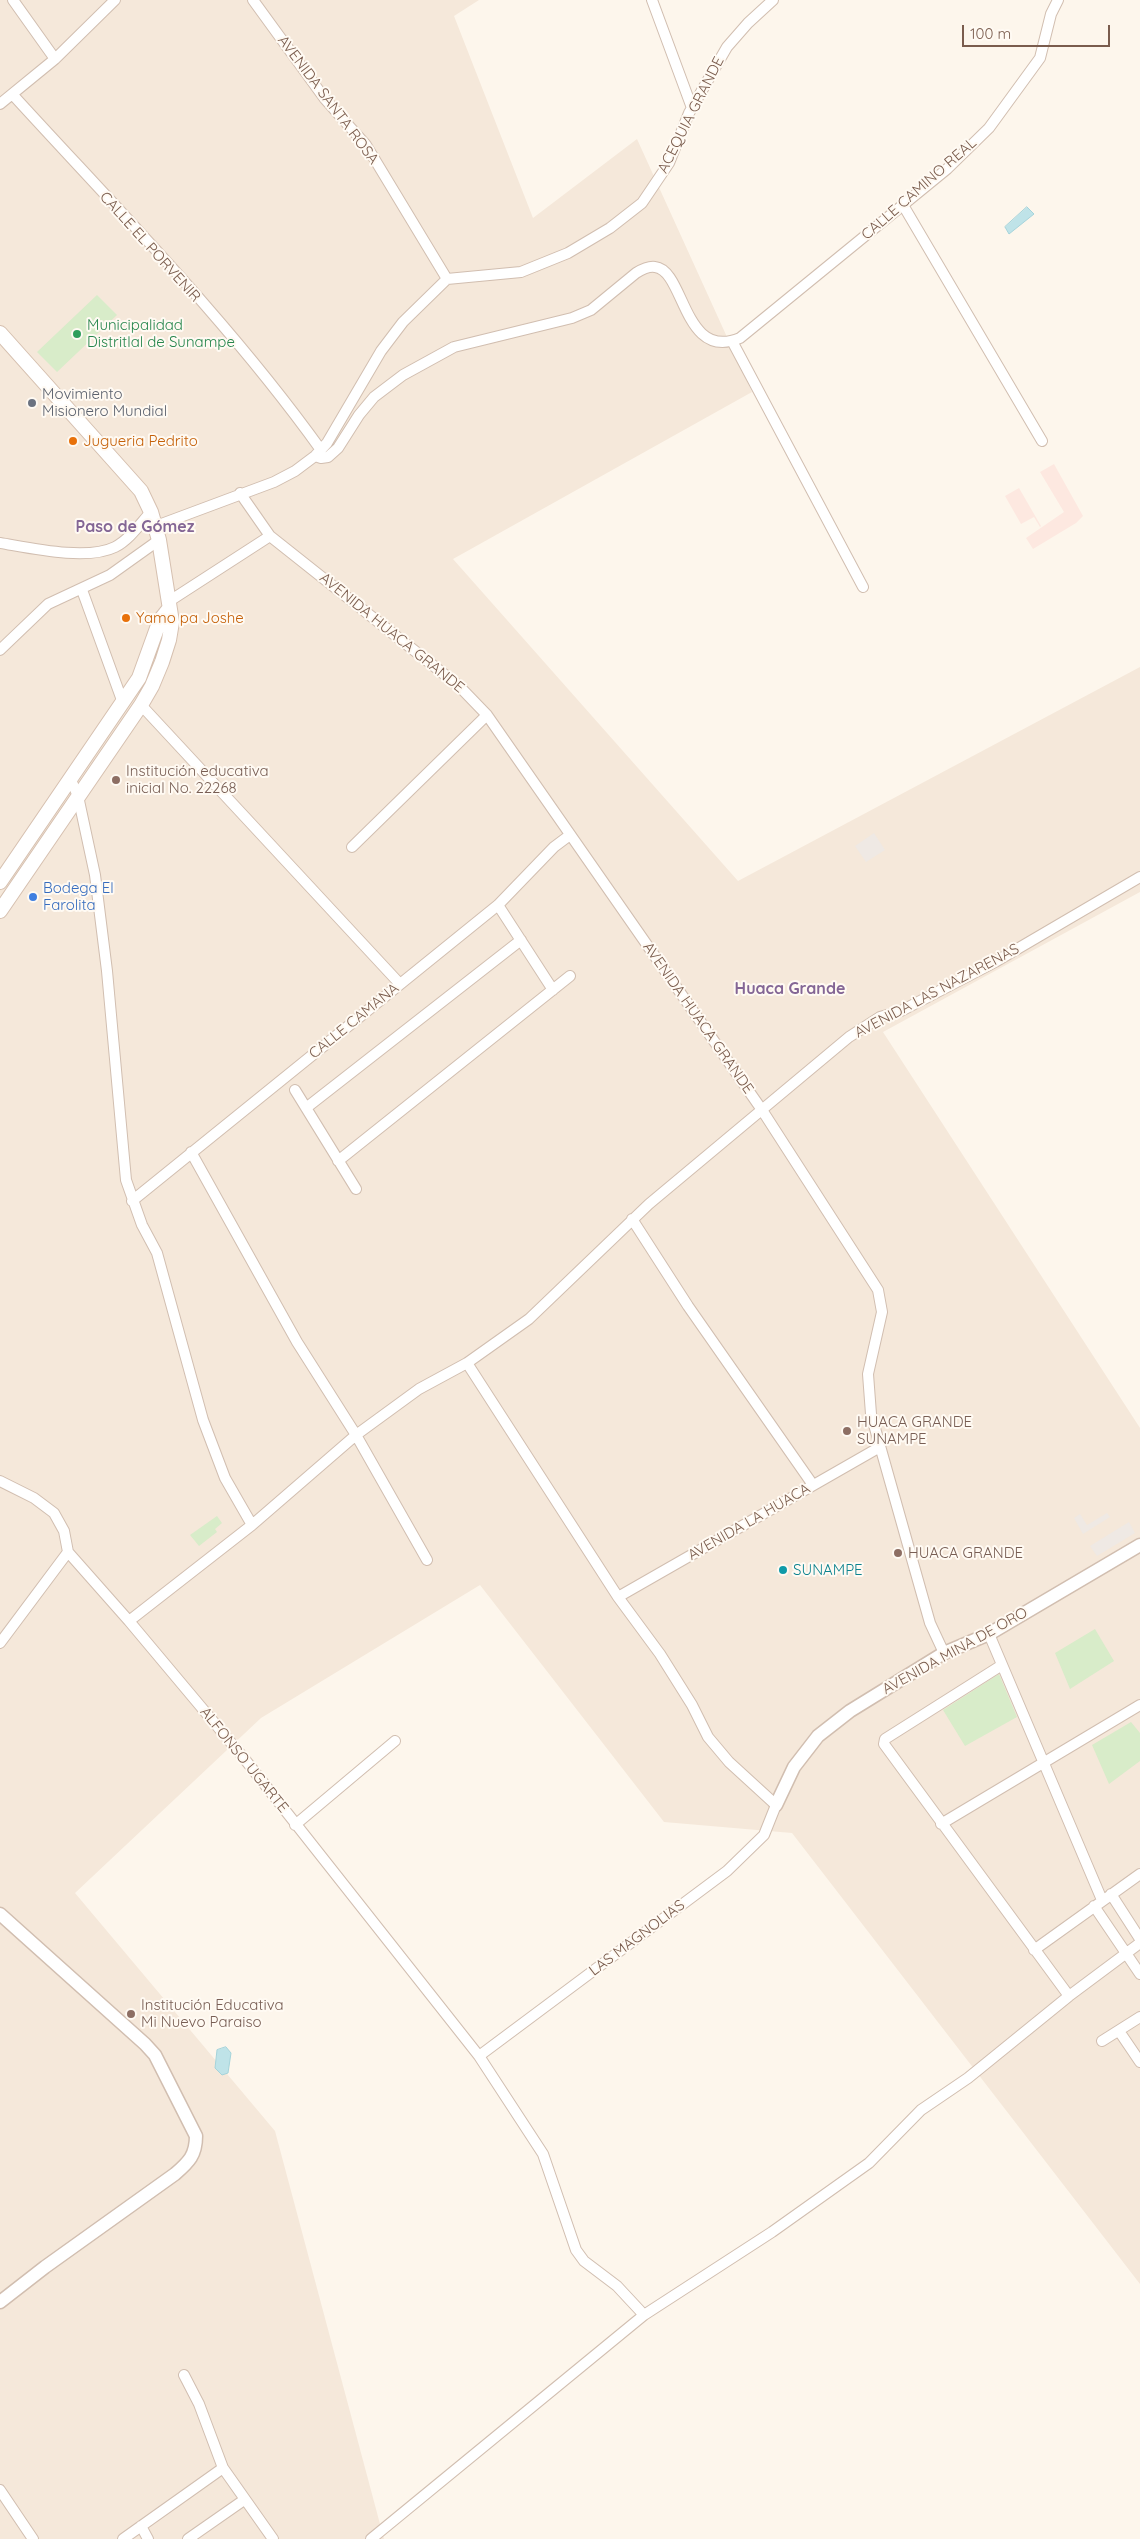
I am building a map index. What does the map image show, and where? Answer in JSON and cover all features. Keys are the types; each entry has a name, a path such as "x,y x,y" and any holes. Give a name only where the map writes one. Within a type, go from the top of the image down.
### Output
{"main road":[{"path":"0,333 141,491 156,526 172,622 169,640 152,686 141,706 0,911"},
{"path":"0,882 139,678 160,620 168,606"}],"street":[{"path":"13,0 55,59"},
{"path":"0,104 55,59 115,0"},
{"name":"AVENIDA SANTA ROSA","path":"253,0 325,99 366,145 446,279"},
{"path":"652,0 692,108"},
{"name":"ACEQUIA GRANDE","path":"446,279 521,272 568,253 610,228 642,203 670,163 692,108 727,47 748,23 773,0"},
{"name":"CALLE CAMINO REAL","path":"732,341 740,338 947,169 989,128 1040,58 1051,14 1058,0"},
{"name":"CALLE EL PORVENIR","path":"13,94 168,265 286,402 318,453"},
{"path":"903,205 1042,441"},
{"path":"318,453 321,458 328,457 338,448 359,415 374,398 403,375 454,347 591,310 636,273 654,267 663,270 674,286 694,324 702,334 713,341 724,343 732,341 863,587"},
{"path":"156,526 240,493 274,482 295,471 318,453 328,443 381,351 403,322 446,279"},
{"name":"AVENIDA HUACA GRANDE","path":"240,493 270,536 459,686 487,715 762,1110 878,1290 882,1312 868,1374 871,1414 930,1623 944,1653"},
{"path":"0,543 72,554 107,551 124,541 151,512"},
{"path":"168,606 270,536"},
{"path":"0,650 48,604 82,590 110,575 159,540"},
{"path":"82,590 123,703"},
{"path":"141,706 400,984"},
{"path":"352,847 487,715"},
{"path":"70,780 78,796 95,876 107,972 126,1180 132,1201 157,1253 171,1297 203,1420 224,1478 252,1525"},
{"name":"CALLE CAMANA","path":"132,1201 498,905 554,847 570,835"},
{"name":"AVENIDA LAS NAZARENAS","path":"129,1621 252,1525 356,1435 419,1389 467,1363 529,1319 632,1219 864,1026 880,1017 901,1011 995,962 1140,877"},
{"path":"498,905 553,990"},
{"path":"306,1108 521,940"},
{"path":"338,1161 570,976"},
{"path":"295,1090 356,1189"},
{"path":"191,1152 297,1342 356,1435 427,1560"},
{"path":"632,1219 688,1306 813,1484"},
{"path":"467,1363 618,1597 660,1654 692,1705 708,1737 729,1762 776,1805"},
{"name":"AVENIDA LA HUACA","path":"618,1597 880,1447"},
{"name":"ALFONSO UGARTE","path":"0,1481 34,1498 54,1513 64,1531 68,1552 129,1621 243,1757 479,2056 543,2154 576,2250 584,2260 617,2286 644,2315"},
{"name":"AVENIDA MINA DE ORO","path":"776,1805 794,1767 818,1736 850,1711 944,1653 989,1634 1140,1545"},
{"path":"0,1643 68,1552"},
{"path":"989,1634 1102,1900 1127,1953 1140,1974"},
{"path":"1002,1665 885,1739 884,1744 1068,1996"},
{"path":"941,1824 1140,1705"},
{"path":"296,1825 395,1742"},
{"name":"LAS MAGNOLIAS","path":"479,2056 727,1871 764,1835 776,1805"},
{"path":"1034,1950 1140,1874"},
{"path":"1102,1900 1140,1939"},
{"path":"0,1914 155,2055 196,2136 196,2150 189,2162 175,2174 45,2267 0,2302"},
{"path":"371,2539 644,2315 772,2232 869,2163 921,2110 968,2078 1068,1996 1140,1943"},
{"path":"1102,2041 1140,2017"},
{"path":"1119,2031 1140,2062"},
{"path":"184,2375 205,2418 223,2468 273,2539"},
{"path":"123,2539 223,2468"},
{"path":"0,2490 33,2539"},
{"path":"188,2539 244,2500"},
{"path":"141,2526 148,2539"}],"shaded area":[{"path":"0,0 479,0 454,16 533,218 637,139 752,392 453,559 738,881 1140,667 1140,892 883,1032 1140,1428 1140,2284 792,1833 664,1822 480,1585 261,1718 75,1893 275,2131 384,2539 0,2539"},
{"path":"1054,464 1083,516 1076,523 1033,549 1026,538 1064,512 1040,472"},
{"path":"1019,488 1040,527 1034,517 1021,524 1005,496"},
{"path":"874,833 885,850 866,862 855,846"},
{"path":"1107,1513 1110,1517 1083,1534 1074,1518 1080,1514 1087,1525"},
{"path":"1129,1522 1135,1533 1097,1556 1090,1546"}],"green space":[{"name":"Municipalidad Distritlal de Sunampe","path":"97,295 117,315 57,372 37,352"},
{"path":"217,1516 222,1523 215,1529 217,1532 199,1546 190,1535"},
{"path":"1095,1629 1114,1661 1070,1689 1055,1653"},
{"path":"999,1674 1017,1717 965,1746 943,1710"},
{"path":"1131,1722 1140,1733 1140,1761 1109,1784 1092,1745"}],"water":[{"path":"1027,207 1034,214 1009,234 1005,227"},
{"path":"226,2047 231,2053 228,2073 222,2075 215,2068 217,2050"}],"place":[{"name":"Municipalidad Distritlal de Sunampe","path":"77,334"},
{"name":"Movimiento Misionero Mundial","path":"32,403"},
{"name":"Jugueria Pedrito","path":"73,441"},
{"name":"Yamo pa Joshe","path":"126,618"},
{"name":"Institución educativa inicial No. 22268","path":"116,780"},
{"name":"Bodega El Farolita","path":"33,897"},
{"name":"HUACA GRANDE SUNAMPE","path":"847,1431"},
{"name":"HUACA GRANDE","path":"898,1553"},
{"name":"SUNAMPE","path":"783,1570"},
{"name":"Institución Educativa Mi Nuevo Paraiso","path":"131,2014"}],"district":[{"name":"Paso de Gómez","path":"135,527"},
{"name":"Huaca Grande","path":"790,989"}]}
